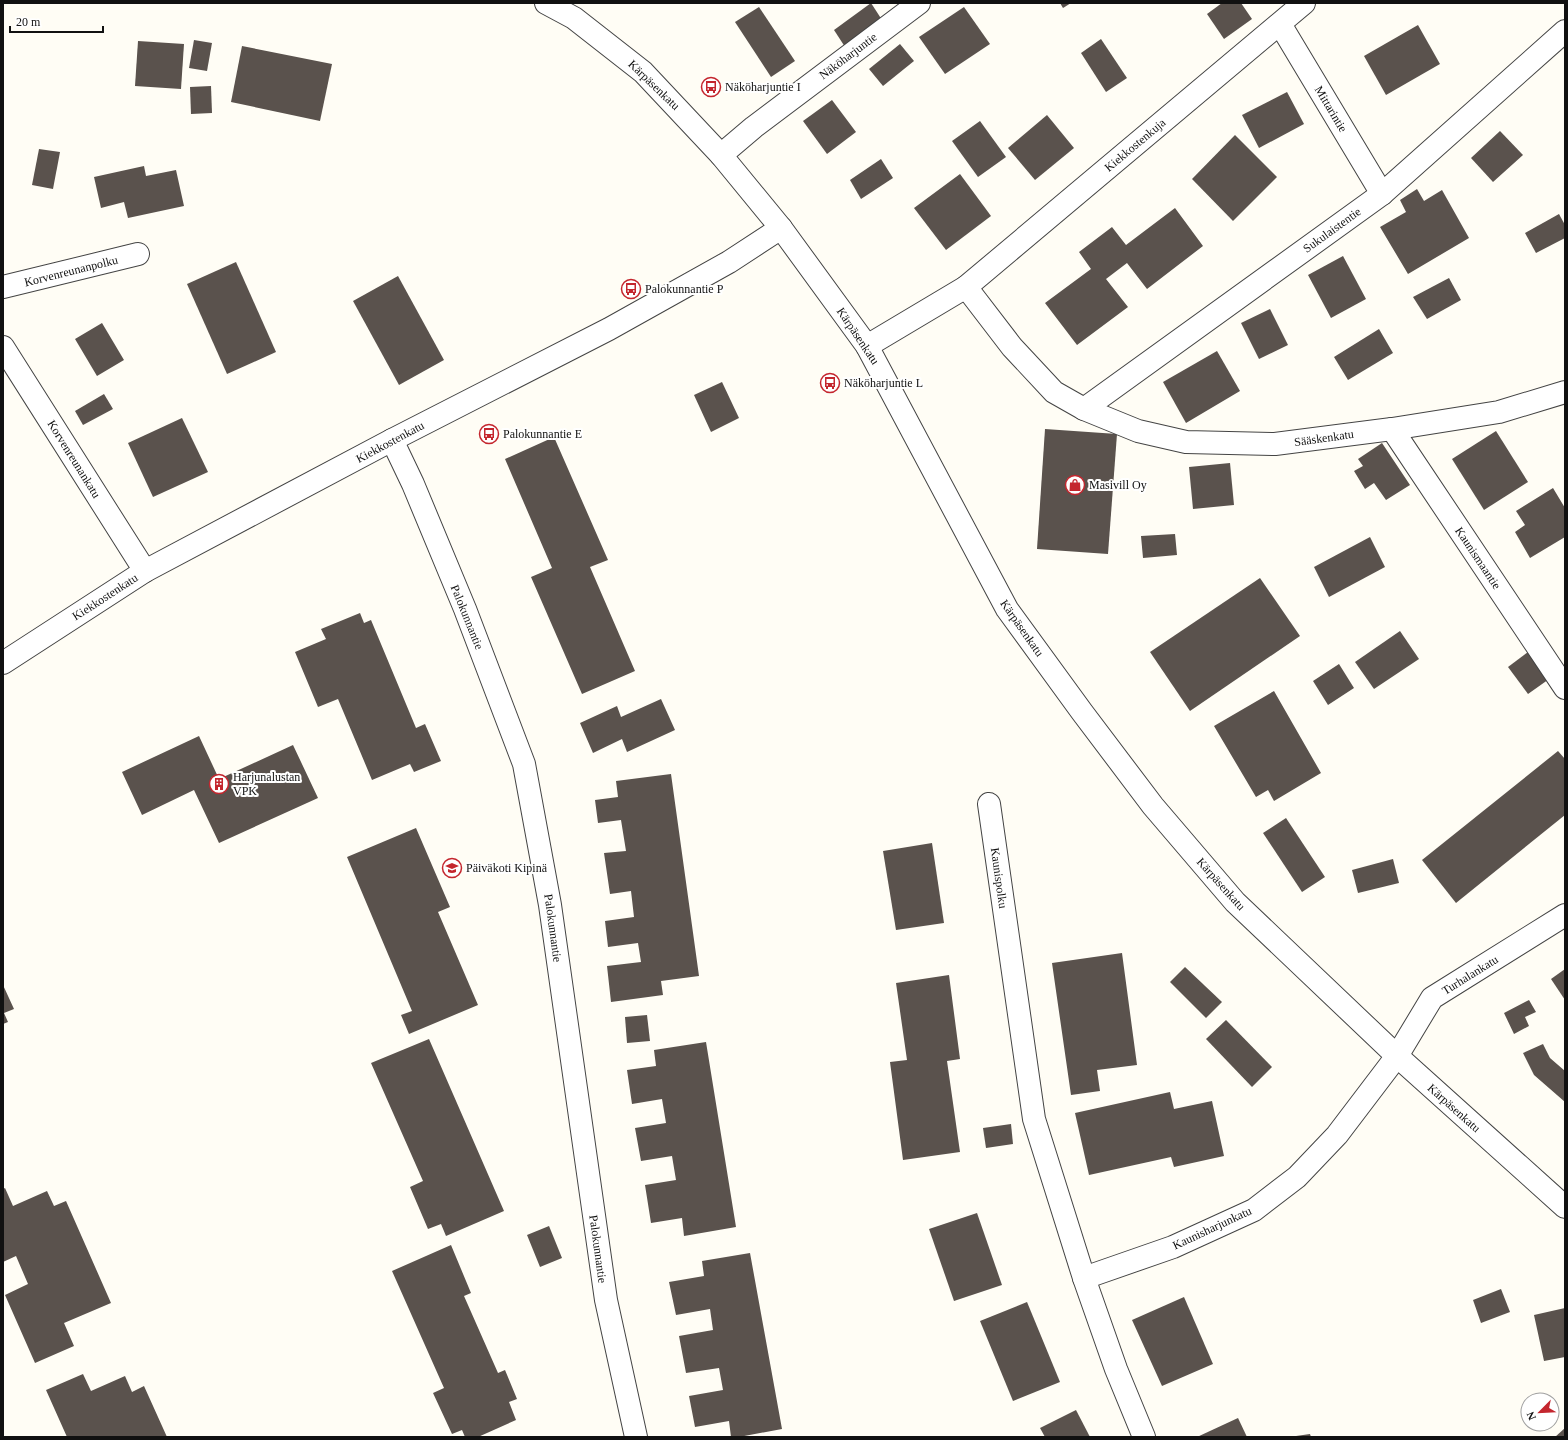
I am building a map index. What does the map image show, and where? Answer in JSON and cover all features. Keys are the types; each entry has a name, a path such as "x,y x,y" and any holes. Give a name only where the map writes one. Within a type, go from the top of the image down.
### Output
{"street":[{"name":"Kärpäsenkatu","path":"546,3 574,18 643,72 721,155 781,228 867,346 1007,610 1153,806 1235,902 1396,1056 1565,1207"},
{"name":"Näköharjuntie","path":"721,155 754,128 919,3"},
{"name":"Kiekkostenkuja","path":"867,346 966,287 1304,3"},
{"name":"Mittarintie","path":"1280,24 1382,194"},
{"name":"Sukulaistentie","path":"1084,409 1382,194 1565,31"},
{"name":"Kiekkostenkatu","path":"3,664 145,571 392,440 609,329 729,262 781,228"},
{"name":"Korvenreunanpolku","path":"3,287 138,254"},
{"path":"966,287 1012,347 1054,392 1084,409"},
{"name":"Korvenreunankatu","path":"3,348 145,571"},
{"name":"Sääskenkatu","path":"1084,409 1138,431 1186,442 1275,444 1392,429 1499,412 1565,392"},
{"name":"Kaunismaantie","path":"1392,429 1565,688"},
{"name":"Palokunnantie","path":"392,440 413,484 465,609 524,764 550,905 606,1300 636,1437"},
{"name":"Kaunispolku","path":"989,804 1034,1119 1084,1278"},
{"name":"Turhalankatu","path":"1396,1056 1432,998 1565,915"},
{"name":"Kaunisharjunkatu","path":"1084,1278 1173,1247 1254,1210 1297,1177 1337,1135 1396,1056"},
{"path":"1084,1278 1116,1369 1144,1437"}],"building":[{"path":"871,3 884,23 847,50 834,30"},
{"path":"1060,3 1071,3 1063,8"},
{"path":"1222,3 1241,3 1252,19 1224,39 1207,14"},
{"path":"759,7 795,61 771,77 735,22"},
{"path":"964,7 990,44 945,74 919,37"},
{"path":"1418,25 1440,64 1386,95 1364,56"},
{"path":"1101,39 1127,78 1106,92 1081,53"},
{"path":"194,40 212,43 207,71 189,68"},
{"path":"138,41 184,44 181,89 135,86"},
{"path":"900,44 914,61 883,86 869,69"},
{"path":"242,46 332,64 320,121 231,102"},
{"path":"211,86 212,113 191,114 190,87"},
{"path":"1287,92 1304,124 1259,148 1242,115"},
{"path":"832,100 856,132 827,154 803,121"},
{"path":"1047,115 1074,148 1035,180 1008,148"},
{"path":"980,121 1006,157 978,177 952,141"},
{"path":"1500,131 1523,155 1493,182 1471,158"},
{"path":"1235,135 1277,177 1233,221 1192,179"},
{"path":"39,149 60,152 53,189 32,185"},
{"path":"881,159 893,178 861,199 850,180"},
{"path":"144,166 146,176 176,170 184,206 128,218 124,202 101,208 94,177"},
{"path":"960,174 991,216 946,250 914,208"},
{"path":"1417,189 1424,201 1442,190 1469,238 1408,274 1380,227 1406,212 1400,200"},
{"path":"1175,208 1203,246 1147,289 1127,263 1106,279 1128,307 1077,345 1045,303 1091,269 1079,252 1112,227 1126,245"},
{"path":"1559,214 1565,225 1565,238 1536,253 1525,233"},
{"path":"1343,256 1366,299 1331,318 1308,275"},
{"path":"236,262 276,352 227,374 187,284"},
{"path":"398,276 444,360 399,385 353,301"},
{"path":"1449,278 1461,300 1427,319 1413,297"},
{"path":"1270,309 1288,345 1259,359 1241,323"},
{"path":"102,323 124,360 97,376 75,339"},
{"path":"1379,329 1393,353 1348,380 1334,357"},
{"path":"1217,351 1240,391 1186,423 1163,382"},
{"path":"722,382 739,418 711,432 694,395"},
{"path":"104,394 113,409 83,425 75,411"},
{"path":"182,418 208,472 153,497 128,443"},
{"path":"1045,429 1117,434 1108,554 1037,549"},
{"path":"1496,431 1528,482 1484,510 1452,459"},
{"path":"554,437 608,560 590,567 635,671 582,694 531,577 552,568 505,459"},
{"path":"1382,443 1410,485 1386,500 1374,483 1365,489 1354,471 1363,466 1358,459"},
{"path":"1230,463 1234,505 1193,509 1189,467"},
{"path":"1553,488 1565,508 1565,537 1530,558 1515,532 1525,525 1516,511"},
{"path":"1175,534 1177,555 1143,558 1141,536"},
{"path":"1370,537 1385,567 1329,597 1314,567"},
{"path":"1260,578 1300,636 1190,711 1150,652"},
{"path":"360,613 364,623 371,620 416,728 425,724 441,761 414,772 410,764 372,780 338,699 318,707 295,652 326,639 321,629"},
{"path":"1400,631 1419,659 1374,689 1355,662"},
{"path":"1532,649 1552,677 1528,694 1508,667"},
{"path":"1339,664 1354,688 1328,705 1313,681"},
{"path":"1274,691 1321,773 1274,801 1268,790 1256,797 1214,726"},
{"path":"661,699 675,730 627,752 622,739 593,753 580,723 617,706 621,717"},
{"name":"Harjunalustan VPK","path":"199,736 219,779 293,745 318,798 219,843 194,790 142,815 122,772"},
{"path":"1558,751 1565,759 1565,815 1456,903 1422,860"},
{"path":"671,774 699,976 661,981 663,995 611,1002 607,966 641,962 638,943 608,947 605,921 634,917 631,891 610,894 604,853 626,851 621,820 598,823 595,800 618,797 616,781"},
{"path":"1286,818 1325,877 1302,892 1263,833"},
{"path":"416,828 450,907 438,912 478,1005 409,1034 401,1015 412,1011 347,857"},
{"path":"932,843 944,923 896,930 883,851"},
{"path":"1393,859 1399,883 1358,893 1352,870"},
{"path":"1122,953 1137,1065 1097,1070 1100,1091 1071,1095 1052,963"},
{"path":"1185,967 1222,1002 1206,1018 1170,982"},
{"path":"1565,969 1565,1000 1551,979"},
{"path":"949,975 960,1059 947,1061 960,1152 903,1160 890,1062 907,1060 896,983"},
{"path":"3,985 14,1009 4,1013 8,1022 3,1024"},
{"path":"1529,1000 1536,1012 1525,1017 1529,1026 1514,1034 1504,1013"},
{"path":"647,1015 650,1041 627,1043 625,1017"},
{"path":"1226,1020 1272,1067 1252,1087 1206,1039"},
{"path":"429,1039 504,1211 446,1236 441,1224 428,1229 410,1187 423,1181 371,1063"},
{"path":"706,1042 736,1227 684,1236 682,1218 651,1223 645,1185 676,1180 672,1156 641,1161 635,1128 666,1123 662,1099 632,1104 627,1070 656,1066 654,1050"},
{"path":"1543,1044 1550,1058 1565,1071 1565,1102 1534,1075 1523,1053"},
{"path":"1170,1092 1174,1109 1212,1101 1224,1156 1174,1167 1171,1157 1089,1175 1075,1113"},
{"path":"1011,1124 1013,1144 986,1148 983,1128"},
{"path":"5,1188 13,1206 47,1191 54,1206 66,1201 111,1303 64,1323 74,1346 35,1363 5,1295 28,1284 16,1256 3,1262 3,1189"},
{"path":"977,1213 1002,1285 954,1301 929,1229"},
{"path":"549,1226 562,1258 540,1267 527,1235"},
{"path":"451,1245 471,1293 464,1296 498,1373 505,1370 517,1399 509,1402 516,1420 478,1437 465,1437 462,1430 452,1434 433,1393 444,1388 392,1271"},
{"path":"750,1253 782,1429 739,1437 731,1437 729,1421 695,1427 689,1396 723,1390 719,1368 686,1373 679,1336 713,1330 710,1309 676,1315 669,1282 704,1276 702,1261"},
{"path":"1501,1289 1510,1312 1481,1323 1473,1300"},
{"path":"1184,1297 1213,1364 1162,1386 1132,1320"},
{"path":"1027,1302 1060,1382 1013,1401 980,1321"},
{"path":"1565,1308 1565,1357 1544,1361 1534,1315"},
{"path":"83,1374 91,1391 125,1376 132,1392 144,1386 167,1437 67,1437 46,1390"},
{"path":"1076,1410 1090,1437 1045,1437 1040,1428"},
{"path":"1238,1418 1247,1437 1197,1437"},
{"path":"1565,1428 1565,1437 1555,1437"},
{"path":"1310,1434 1311,1437 1296,1437 1296,1436"}],"place":[{"name":"Näköharjuntie I","path":"711,87"},
{"name":"Palokunnantie P","path":"631,289"},
{"name":"Näköharjuntie L","path":"830,383"},
{"name":"Palokunnantie E","path":"489,434"},
{"name":"Masivill Oy","path":"1075,485"},
{"name":"Harjunalustan VPK","path":"219,784"},
{"name":"Päiväkoti Kipinä","path":"452,868"}]}
